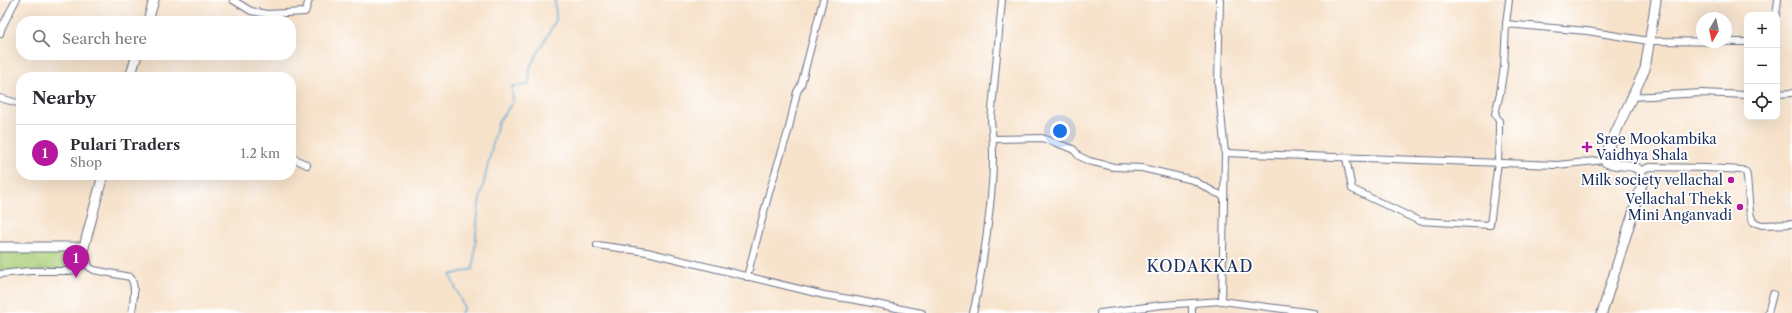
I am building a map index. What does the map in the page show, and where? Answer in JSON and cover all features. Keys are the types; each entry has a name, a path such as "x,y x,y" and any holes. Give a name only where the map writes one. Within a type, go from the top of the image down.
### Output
{"main road":[{"path":"149,16 154,0"},
{"path":"1602,313 1642,184 1642,176 1640,171 1635,166 1610,163 1605,160 1609,144 1633,97 1645,69 1656,0"},
{"path":"132,72 135,60"},
{"path":"0,247 84,247 102,180"}],"street":[{"path":"0,34 16,0"},
{"path":"233,0 251,11 266,14 305,12 309,0"},
{"path":"747,277 788,132 797,92 801,85 823,0"},
{"path":"973,313 978,294 994,177 991,120 1002,0"},
{"path":"1220,0 1218,83 1225,153 1222,301"},
{"path":"1346,158 1352,189 1386,207 1418,221 1490,225 1498,162 1500,121 1495,114 1504,67 1506,24 1509,0"},
{"path":"1776,12 1778,0"},
{"path":"1506,24 1587,31 1649,41 1744,42"},
{"path":"1633,97 1701,92 1744,95"},
{"path":"1780,94 1792,93"},
{"path":"0,98 16,103"},
{"path":"993,139 1042,138 1073,149 1079,156 1089,160 1114,167 1142,168 1193,180 1224,196"},
{"path":"1225,153 1557,165 1605,160"},
{"path":"296,160 307,165"},
{"path":"1640,171 1649,167 1742,170 1746,172 1750,213 1753,222 1762,225 1792,224"},
{"path":"597,245 647,252 824,295 922,313"},
{"path":"84,247 89,267 94,270 130,277 133,280 134,290 132,313"},
{"path":"0,274 30,271 71,271 87,263"},
{"path":"1768,313 1773,294"},
{"path":"1100,313 1162,305 1222,301 1314,313"},
{"path":"1192,303 1192,313"}],"green space":[{"path":"0,251 63,251 66,252 70,261 81,260 82,262 70,268 0,273"}],"waterway":[{"path":"461,313 464,308 450,275 473,269 479,203 498,122 513,102 512,86 529,85 530,67 556,20 555,0"}],"place":[{"name":"Sree Mookambika Vaidhya Shala","path":"1587,147"},
{"name":"Milk society vellachal","path":"1731,180"},
{"name":"Vellachal Thekk Mini Anganvadi","path":"1740,207"},
{"name":"Pulari Traders","path":"76,278"}],"district":[{"name":"KODAKKAD","path":"1200,266"}]}
